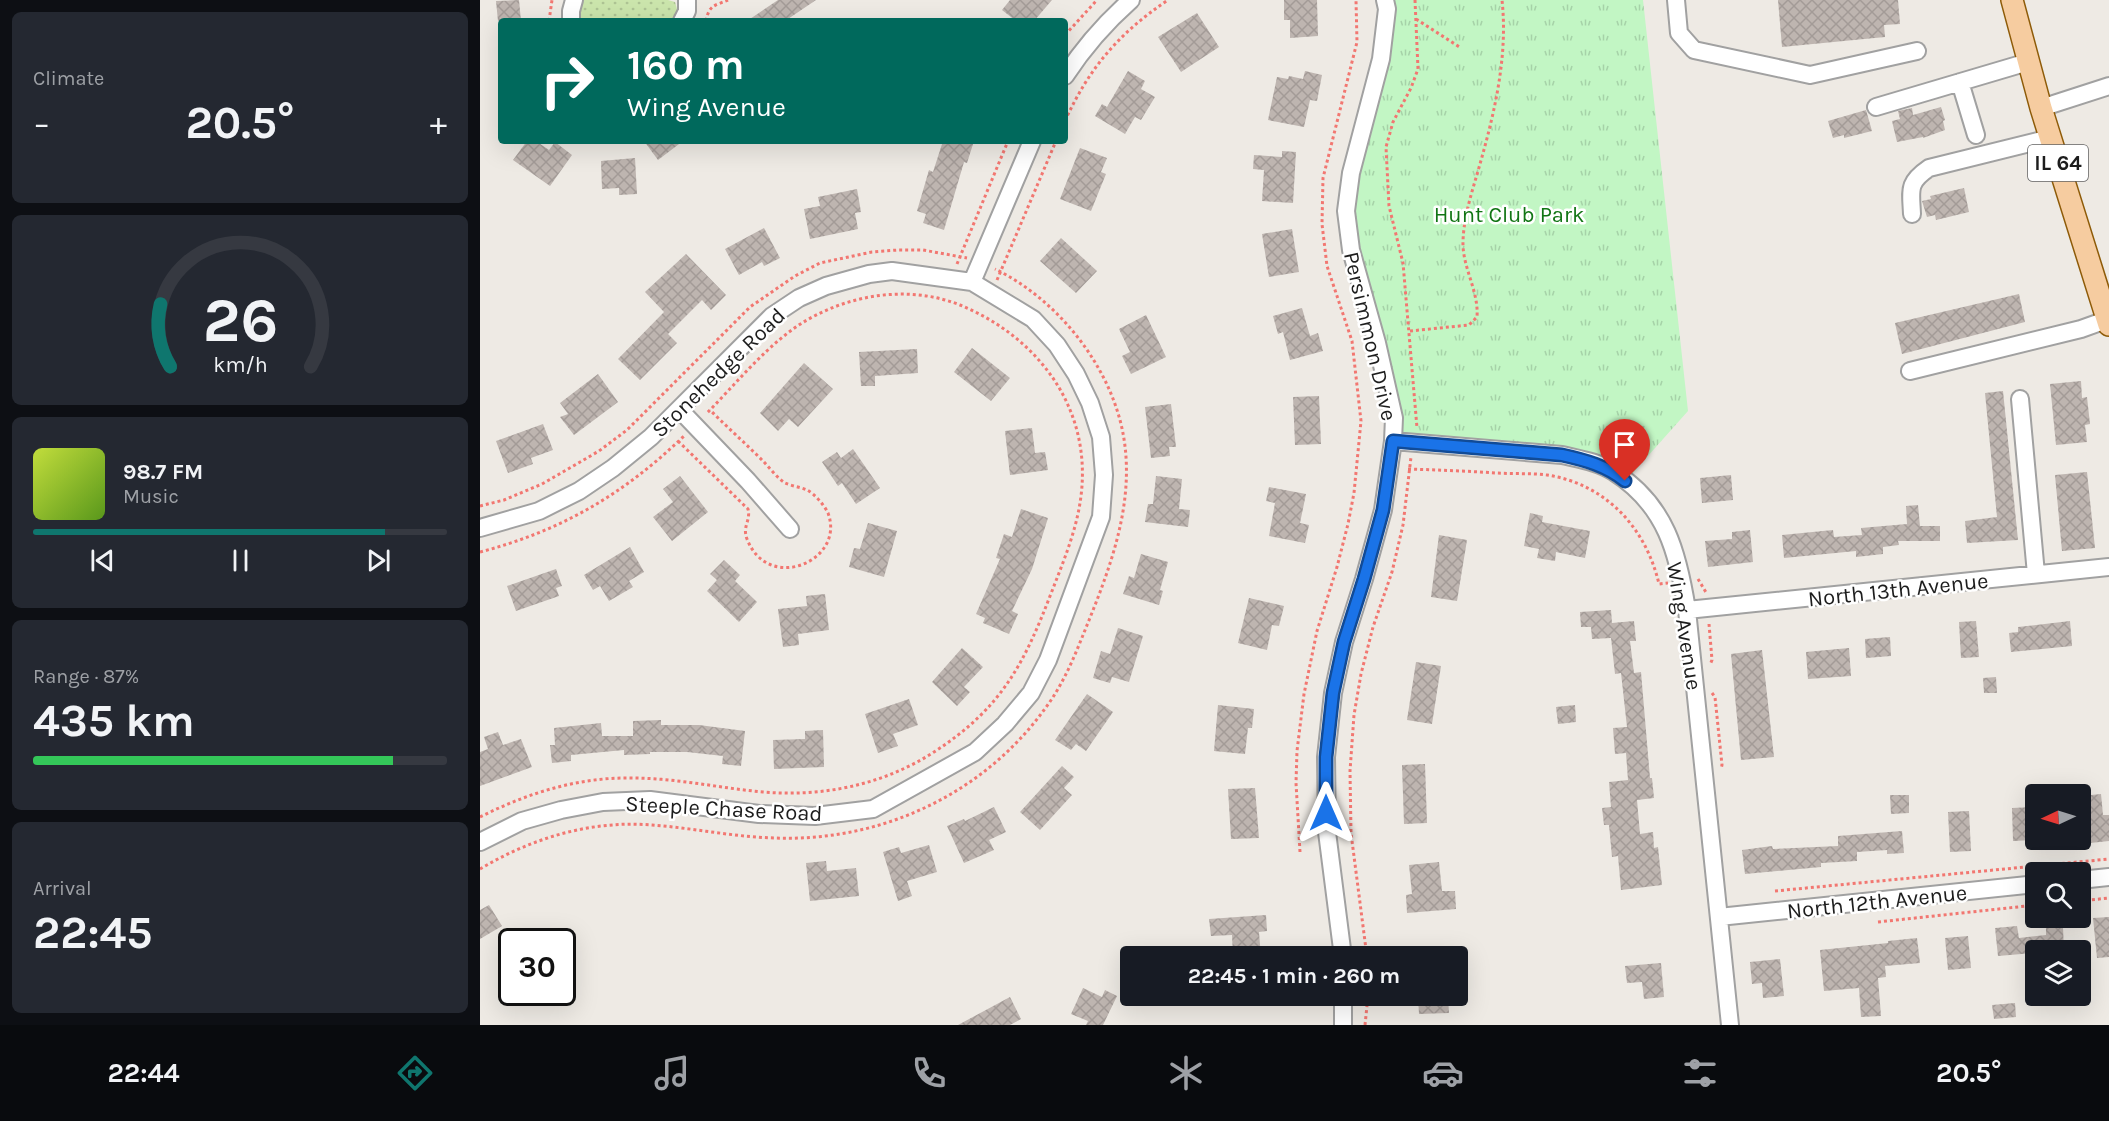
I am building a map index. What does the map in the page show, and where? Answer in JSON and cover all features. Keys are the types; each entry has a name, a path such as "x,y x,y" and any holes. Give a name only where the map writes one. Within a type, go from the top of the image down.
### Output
{"main road":[{"name":"IL 64","path":"2012,0 2041,108 2108,321"}],"street":[{"path":"571,18 574,0"},
{"path":"684,18 687,11 687,0"},
{"path":"1068,72 1110,18 1131,0"},
{"name":"Persimmon Drive","path":"1342,946 1327,832 1326,757 1333,693 1344,642 1380,521 1393,441 1394,418 1377,343 1351,250 1346,211 1351,173 1381,59 1387,9 1385,0"},
{"path":"1676,0 1679,33 1694,50 1810,75 1917,51"},
{"path":"1876,108 2028,62"},
{"path":"1960,82 1976,135"},
{"path":"2041,108 2109,86"},
{"path":"1912,214 1911,189 1916,177 1929,168 2050,138"},
{"path":"972,282 1031,144"},
{"name":"Stonehedge Road","path":"480,528 539,511 579,491 636,449 772,316 799,298 826,286 869,274 892,271 972,282"},
{"name":"Steeple Chase Road","path":"480,842 522,821 561,810 603,802 650,801 759,814 815,816 873,809 975,752 1005,724 1031,693 1048,660 1101,517 1104,475 1101,437 1090,403 1076,374 1057,345 1034,319 972,282"},
{"path":"1910,371 2108,321"},
{"path":"2020,399 2036,574"},
{"path":"679,409 790,529"},
{"name":"Wing Avenue","path":"1393,441 1562,455 1588,461 1614,472 1637,490 1657,512 1669,536 1682,580 1687,610 1730,1025"},
{"name":"North 13th Avenue","path":"1687,610 2109,567"},
{"path":"2091,879 2109,877"},
{"name":"North 12th Avenue","path":"1719,917 2025,885"},
{"path":"1342,1025 1343,1006"}],"path":[{"path":"549,18 552,0"},
{"path":"707,18 712,6 728,0"},
{"path":"1068,32 1097,0"},
{"path":"1068,115 1085,81 1101,58 1118,39 1168,0"},
{"path":"1300,852 1297,761 1304,694 1317,632 1348,524 1354,493 1361,421 1352,341 1328,266 1323,240 1321,201 1326,162 1357,42 1356,0"},
{"path":"1410,331 1469,326 1477,317 1476,298 1466,263 1463,240 1468,207 1501,67 1504,38 1502,0"},
{"path":"1416,19 1461,48"},
{"path":"956,265 1007,144"},
{"path":"980,314 1001,272 1055,144"},
{"path":"480,506 504,500 542,484 599,451 627,429 750,307 795,276 820,263 898,249 922,250 951,256 961,255 1001,272 1035,294 1061,316 1081,340 1099,368 1117,412 1124,438 1125,498 1120,529 1092,612 1063,681 1028,731 975,781 915,813 881,825 811,838 776,838 648,824 613,824 583,828 542,839 519,848 480,869"},
{"path":"480,552 536,535 587,511 641,474 787,333 835,306 869,297 911,294 926,296 954,302 1000,325 1040,360 1059,387 1077,432 1082,474 1075,527 1035,636 1013,676 986,711 953,739 913,765 888,776 842,789 791,793 762,792 662,779 607,779 576,782 534,794 480,817"},
{"path":"1389,469 1548,475 1586,487 1608,500 1633,525 1644,541 1656,567 1659,584 1698,579 1708,599 1709,608 1708,632 1712,660 1707,669"},
{"path":"1708,688 1715,697 1722,765 1720,774"},
{"path":"1775,891 2109,859"},
{"path":"2091,900 2109,898"},
{"path":"1878,922 2025,906"},
{"path":"1365,1025 1367,1006"}],"green space":[{"path":"583,0 668,0 675,2 677,9 674,18 580,18"},
{"name":"Hunt Club Park","path":"1387,0 1643,0 1688,411 1631,475 1599,457 1402,436 1358,255 1351,209"}],"building":[{"path":"519,0 521,18 498,18 498,21 496,1"},
{"path":"778,0 816,0 789,18 751,18"},
{"path":"1010,0 1052,0 1037,18 1012,18 1002,10"},
{"path":"1284,0 1317,0 1318,36 1290,38 1290,20 1284,20"},
{"path":"1778,0 1898,0 1900,24 1884,25 1885,37 1782,47"},
{"path":"1197,13 1219,47 1181,72 1158,37"},
{"path":"1128,71 1145,81 1141,89 1155,97 1141,120 1135,117 1125,134 1095,116 1102,104 1107,107"},
{"path":"1305,71 1322,75 1317,101 1310,100 1304,127 1268,120 1277,77 1288,79 1289,76 1303,79"},
{"path":"1941,107 1945,130 1923,138 1897,142 1892,121 1900,119 1898,111 1912,108 1913,115"},
{"path":"1866,110 1872,131 1844,138 1844,135 1833,138 1828,121"},
{"path":"525,144 540,144 549,150 554,144 558,144 572,155 550,186 513,160"},
{"path":"646,144 679,144 658,160"},
{"path":"942,144 973,144 967,163 964,162 944,230 923,223 926,214 917,211 929,170 933,172"},
{"path":"1080,148 1107,158 1101,172 1106,174 1091,211 1060,199"},
{"path":"1282,151 1296,152 1293,203 1262,201 1264,170 1253,169 1254,155 1282,157"},
{"path":"635,158 637,194 619,195 619,188 602,189 601,161"},
{"path":"1964,188 1969,212 1936,220 1935,215 1927,217 1922,201 1931,199 1930,196"},
{"path":"857,189 861,212 855,213 858,229 810,239 804,209 820,206 818,197"},
{"path":"764,228 780,258 764,266 762,262 739,275 725,249"},
{"path":"1292,229 1299,272 1269,277 1262,234"},
{"path":"1061,238 1097,271 1076,293 1040,261"},
{"path":"686,254 726,295 711,310 702,300 668,334 677,343 640,380 618,359 664,312 645,292"},
{"path":"2019,294 2025,322 1902,354 1895,323"},
{"path":"1302,308 1310,336 1318,333 1323,351 1290,360 1283,332 1278,334 1273,316"},
{"path":"1146,315 1166,357 1131,374 1122,356 1130,352 1119,329"},
{"path":"972,348 1010,378 991,401 954,372"},
{"path":"917,349 918,373 875,376 875,386 861,386 859,352"},
{"path":"804,363 833,389 798,427 789,419 778,431 760,413"},
{"path":"598,374 618,402 574,435 560,417 568,414 560,403"},
{"path":"2081,381 2082,398 2087,397 2090,424 2085,425 2087,442 2056,445 2050,384"},
{"path":"2003,391 2018,540 1967,543 1965,521 1997,517 1985,393"},
{"path":"1319,396 1321,444 1295,445 1293,397"},
{"path":"1171,404 1176,447 1169,447 1170,456 1151,458 1145,407"},
{"path":"543,424 553,450 531,458 533,464 508,473 496,441"},
{"path":"1032,428 1035,453 1045,452 1048,470 1010,475 1005,431"},
{"path":"853,449 880,488 856,504 842,483 838,486 822,462 837,452 841,458"},
{"path":"2087,472 2095,548 2062,551 2055,475"},
{"path":"1731,475 1733,500 1702,503 1700,478"},
{"path":"680,476 708,512 672,541 653,517 673,502 663,489"},
{"path":"1156,476 1182,479 1179,509 1190,510 1188,527 1145,522 1148,504 1153,504"},
{"path":"1269,487 1306,494 1300,523 1309,525 1305,543 1269,536 1275,503 1266,501"},
{"path":"1918,505 1920,526 1940,526 1940,541 1898,541 1899,545 1883,547 1883,554 1856,557 1856,551 1784,558 1782,535 1833,530 1834,537 1862,535 1861,528 1907,524 1906,506"},
{"path":"1021,509 1048,518 1032,569 1012,611 1018,614 1009,634 983,623 985,618 976,614 1000,559 996,558 1004,534 1012,537"},
{"path":"1530,513 1543,516 1542,522 1590,531 1585,558 1556,552 1555,561 1537,558 1539,549 1524,546"},
{"path":"868,523 897,531 884,577 849,567 854,548 860,549"},
{"path":"1750,530 1753,562 1708,567 1705,541 1732,539 1732,532"},
{"path":"1439,535 1467,540 1457,601 1431,597"},
{"path":"630,547 644,572 629,581 633,587 609,601 600,586 593,590 584,575"},
{"path":"1141,554 1168,562 1160,590 1163,591 1159,605 1123,594 1129,576 1134,578"},
{"path":"724,560 740,575 735,581 757,602 739,622 707,591 717,580 710,574"},
{"path":"556,569 562,586 556,588 559,596 516,611 507,586"},
{"path":"825,594 829,630 798,634 799,645 783,647 778,609 807,606 806,596"},
{"path":"1249,598 1284,606 1279,626 1272,625 1267,650 1238,643"},
{"path":"1611,610 1612,623 1634,621 1636,641 1630,641 1634,673 1641,672 1650,778 1652,778 1654,798 1637,800 1640,834 1653,832 1654,848 1658,847 1662,885 1621,890 1618,856 1612,857 1609,825 1604,825 1602,808 1611,807 1609,782 1628,780 1626,753 1615,754 1613,728 1627,727 1621,673 1615,674 1611,638 1592,639 1591,627 1581,627 1580,612"},
{"path":"1976,621 1979,657 1961,658 1959,622"},
{"path":"2070,621 2072,646 2011,652 2009,633 2018,632 2018,627"},
{"path":"1118,628 1143,636 1129,682 1112,677 1110,683 1093,678 1101,651 1110,654"},
{"path":"1890,637 1891,656 1866,658 1865,639"},
{"path":"962,648 983,667 964,687 970,692 957,706 932,682"},
{"path":"1849,648 1851,676 1808,679 1806,652"},
{"path":"1762,650 1774,757 1741,760 1731,654"},
{"path":"1416,662 1441,666 1432,724 1407,720"},
{"path":"1996,677 1997,693 1984,693 1983,678"},
{"path":"1087,694 1113,712 1086,751 1076,744 1071,750 1055,740"},
{"path":"909,699 918,725 893,734 898,746 878,753 865,714"},
{"path":"1218,705 1254,709 1252,728 1248,728 1245,754 1214,751"},
{"path":"1575,705 1576,722 1558,724 1556,707"},
{"path":"661,720 661,725 699,725 745,731 741,766 722,764 723,756 687,752 624,755 624,750 571,755 571,761 552,763 550,745 555,745 554,728 601,723 602,736 633,736 633,721"},
{"path":"823,730 824,767 774,769 773,740 805,739 805,731"},
{"path":"498,732 503,745 521,739 532,767 480,786 480,752 488,749 484,737"},
{"path":"1425,764 1427,823 1404,824 1402,765"},
{"path":"1062,766 1074,777 1064,788 1072,795 1040,830 1020,812"},
{"path":"1255,788 1259,838 1231,839 1228,789"},
{"path":"2101,794 2103,815 2109,815 2109,841 2091,843 2091,795"},
{"path":"1890,795 1909,795 1909,813 1891,814"},
{"path":"994,807 1006,832 989,840 994,850 964,863 947,826 964,819 965,821"},
{"path":"2025,807 2025,840 2013,841 2012,808"},
{"path":"1969,811 1971,851 1950,852 1948,812"},
{"path":"1902,831 1904,853 1887,854 1887,850 1857,852 1857,861 1821,863 1821,867 1745,874 1742,850 1772,846 1773,849 1838,846 1838,836"},
{"path":"929,845 937,872 907,881 912,896 898,901 883,852 899,847 901,853"},
{"path":"826,861 827,871 856,868 859,896 810,901 806,863"},
{"path":"1439,862 1442,891 1455,891 1456,909 1407,913 1406,895 1412,894 1409,865"},
{"path":"489,905 502,926 480,939 480,910"},
{"path":"1266,915 1267,931 1259,932 1260,946 1232,946 1232,935 1211,936 1209,919"},
{"path":"2109,917 2109,957 2097,958 2093,918"},
{"path":"2017,926 2019,938 2046,935 2046,928 2063,928 2064,940 2025,940 2025,954 1998,956 1995,928"},
{"path":"1968,936 1971,968 1948,970 1945,938"},
{"path":"1917,938 1920,963 1885,966 1886,977 1878,978 1881,1016 1861,1017 1859,988 1824,991 1820,950"},
{"path":"1780,959 1784,996 1763,998 1762,983 1752,984 1750,962"},
{"path":"1661,963 1664,997 1644,999 1642,982 1627,983 1625,966"},
{"path":"1083,988 1102,997 1105,990 1117,996 1103,1025 1086,1025 1088,1021 1071,1014"},
{"path":"1010,997 1021,1019 1010,1025 958,1025"},
{"path":"2015,1003 2016,1017 1994,1019 1992,1005"},
{"path":"1419,1006 1449,1006 1449,1013 1419,1014"}],"route":[{"path":"1326,813 1326,757 1333,693 1344,642 1383,510 1393,441 1562,455 1588,461 1614,472 1625,481"}]}
